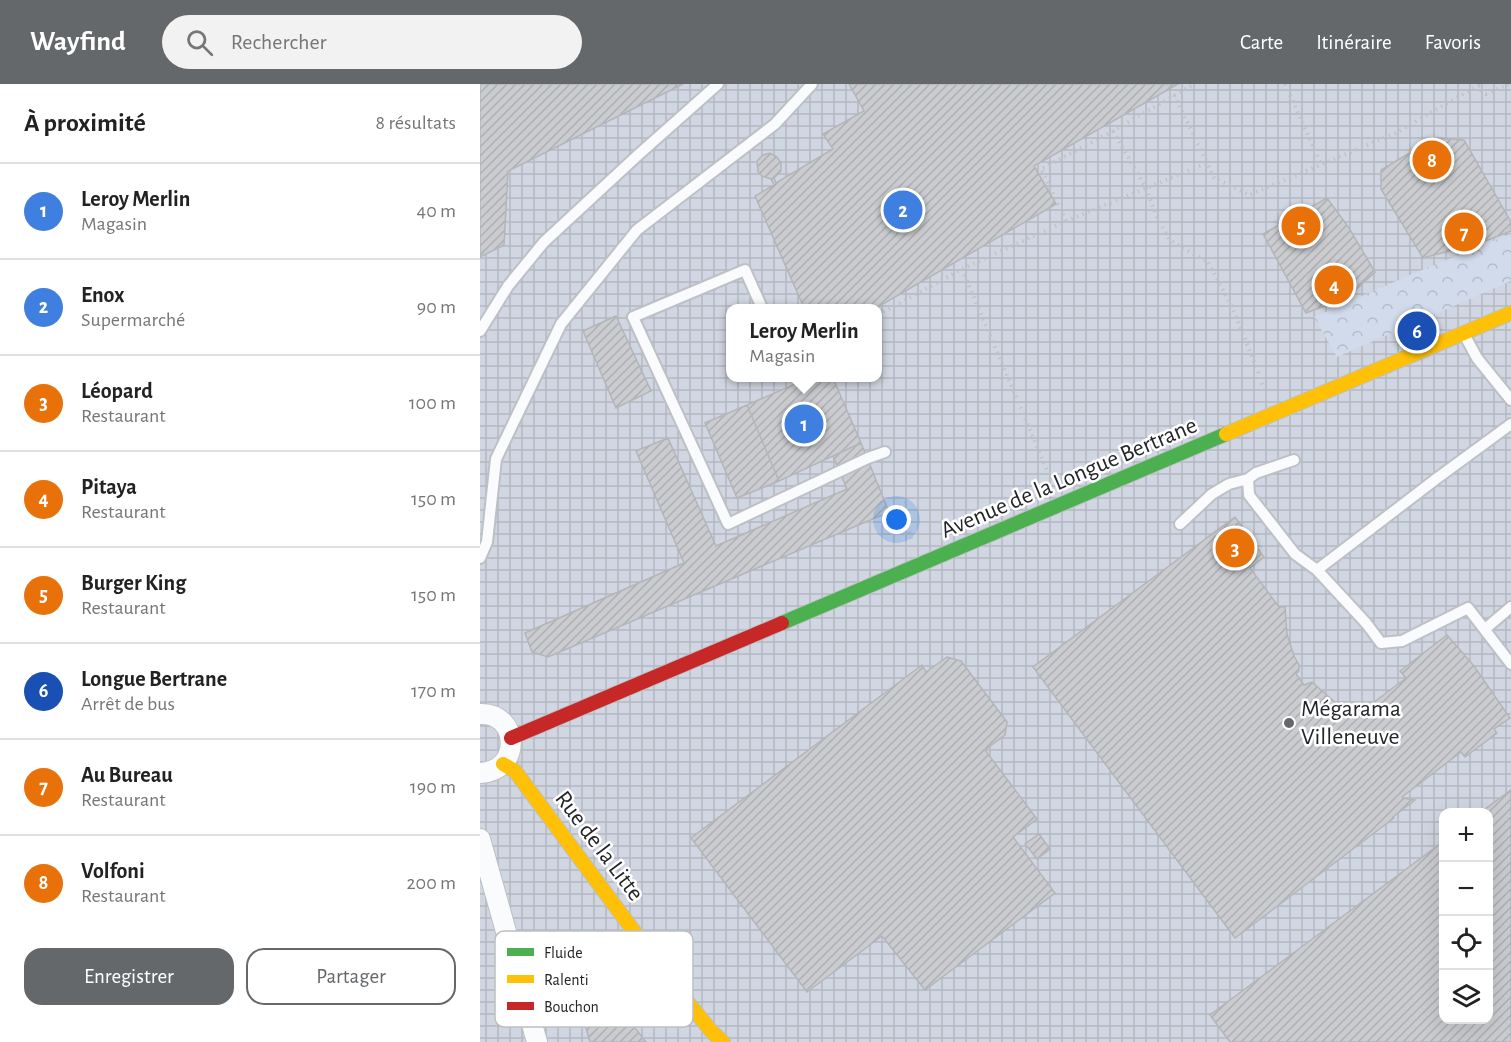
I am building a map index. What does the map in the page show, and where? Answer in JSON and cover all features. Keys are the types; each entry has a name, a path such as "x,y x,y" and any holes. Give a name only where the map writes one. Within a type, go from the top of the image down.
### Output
{"street":[{"name":"Avenue de la Longue Bertrane","path":"511,738 1511,314"},
{"path":"480,714 494,716 502,722 511,738 511,747 503,764 490,772 480,773"},
{"name":"Rue de la Litte","path":"503,764 516,771 634,931"},
{"path":"480,839 506,931"},
{"name":"Rue de la Litte","path":"693,1009 723,1042"},
{"path":"533,1027 537,1042"}],"lane":[{"path":"480,331 508,286 544,242 718,84"},
{"path":"480,558 487,542 496,459 561,324 637,231 775,124 812,84"},
{"path":"760,304 746,270 633,317 728,524 885,452"},
{"path":"1464,334 1477,358 1511,400"},
{"path":"1317,570 1511,424"},
{"path":"1180,524 1212,494 1229,484 1248,479 1256,473 1294,460"},
{"path":"1248,479 1249,495 1295,554 1317,570 1381,643 1402,641 1468,608 1511,664"},
{"path":"1485,629 1511,607"}],"path":[{"path":"1066,220 1041,169 1194,84"},
{"path":"1285,84 1321,164"},
{"path":"1174,95 1214,178 1249,195 1396,133 1479,86 1486,94 1509,84"},
{"path":"1113,131 1146,188 1157,217 1169,239 1209,261 1233,309 1265,395"},
{"path":"882,313 962,269 1066,220 1207,163"},
{"path":"962,269 1054,486"},
{"path":"906,503 898,507 914,545"}],"shaded area":[{"path":"480,84 1511,84 1511,1042 480,1042"}],"green space":[{"path":"1511,234 1511,281 1337,357 1314,317 1424,269"}],"building":[{"path":"480,84 683,84 508,171 504,245 480,257"},
{"path":"849,84 1178,84 1034,166 1056,204 882,305 802,304 755,196 774,185 771,179 758,172 757,161 763,155 770,153 777,157 781,163 781,171 774,178 776,183 833,149 823,134 864,111"},
{"path":"1435,138 1464,140 1511,222 1511,231 1483,242 1423,258 1381,189 1381,170"},
{"path":"1327,198 1349,228 1375,272 1348,297 1306,313 1263,234"},
{"path":"616,316 651,391 616,408 583,331"},
{"path":"800,382 835,382 861,443 779,481 747,405"},
{"path":"747,405 779,481 737,498 705,423"},
{"path":"668,438 716,546 847,489 833,456 861,443 889,512 548,657 532,652 525,633 684,563 636,451"},
{"name":"Mégarama Villeneuve","path":"1235,517 1264,557 1250,568 1279,607 1285,607 1287,634 1299,665 1299,671 1296,674 1304,685 1312,682 1336,703 1361,712 1406,678 1400,671 1447,635 1474,666 1510,718 1494,729 1497,733 1465,757 1461,752 1402,797 1415,800 1235,938 1033,667"},
{"path":"947,657 961,661 1007,722 1005,735 985,750 1037,819 1013,837 1055,893 925,990 882,936 807,992 691,838 922,665 926,672"},
{"path":"1511,790 1511,1042 1230,1042 1210,1015 1439,845 1439,1024 1493,1024 1493,808 1486,808"},
{"path":"1039,834 1050,849 1037,859 1025,844"},
{"path":"586,1027 634,1027 646,1042 590,1042"}],"traffic: fast":[{"path":"782,623 1226,434"}],"traffic: slow":[{"path":"1226,434 1511,313"},
{"path":"503,764 515,771 634,931"},
{"path":"693,1009 723,1042"}],"traffic: jam":[{"path":"511,738 782,623"}],"place":[{"name":"Volfoni","path":"1432,160"},
{"name":"Enox","path":"903,210"},
{"name":"Burger King","path":"1301,226"},
{"name":"Au Bureau","path":"1464,232"},
{"name":"Pitaya","path":"1334,285"},
{"name":"Longue Bertrane","path":"1417,331"},
{"name":"Leroy Merlin","path":"804,424"},
{"name":"Léopard","path":"1235,548"},
{"name":"Mégarama Villeneuve","path":"1289,723"}]}
